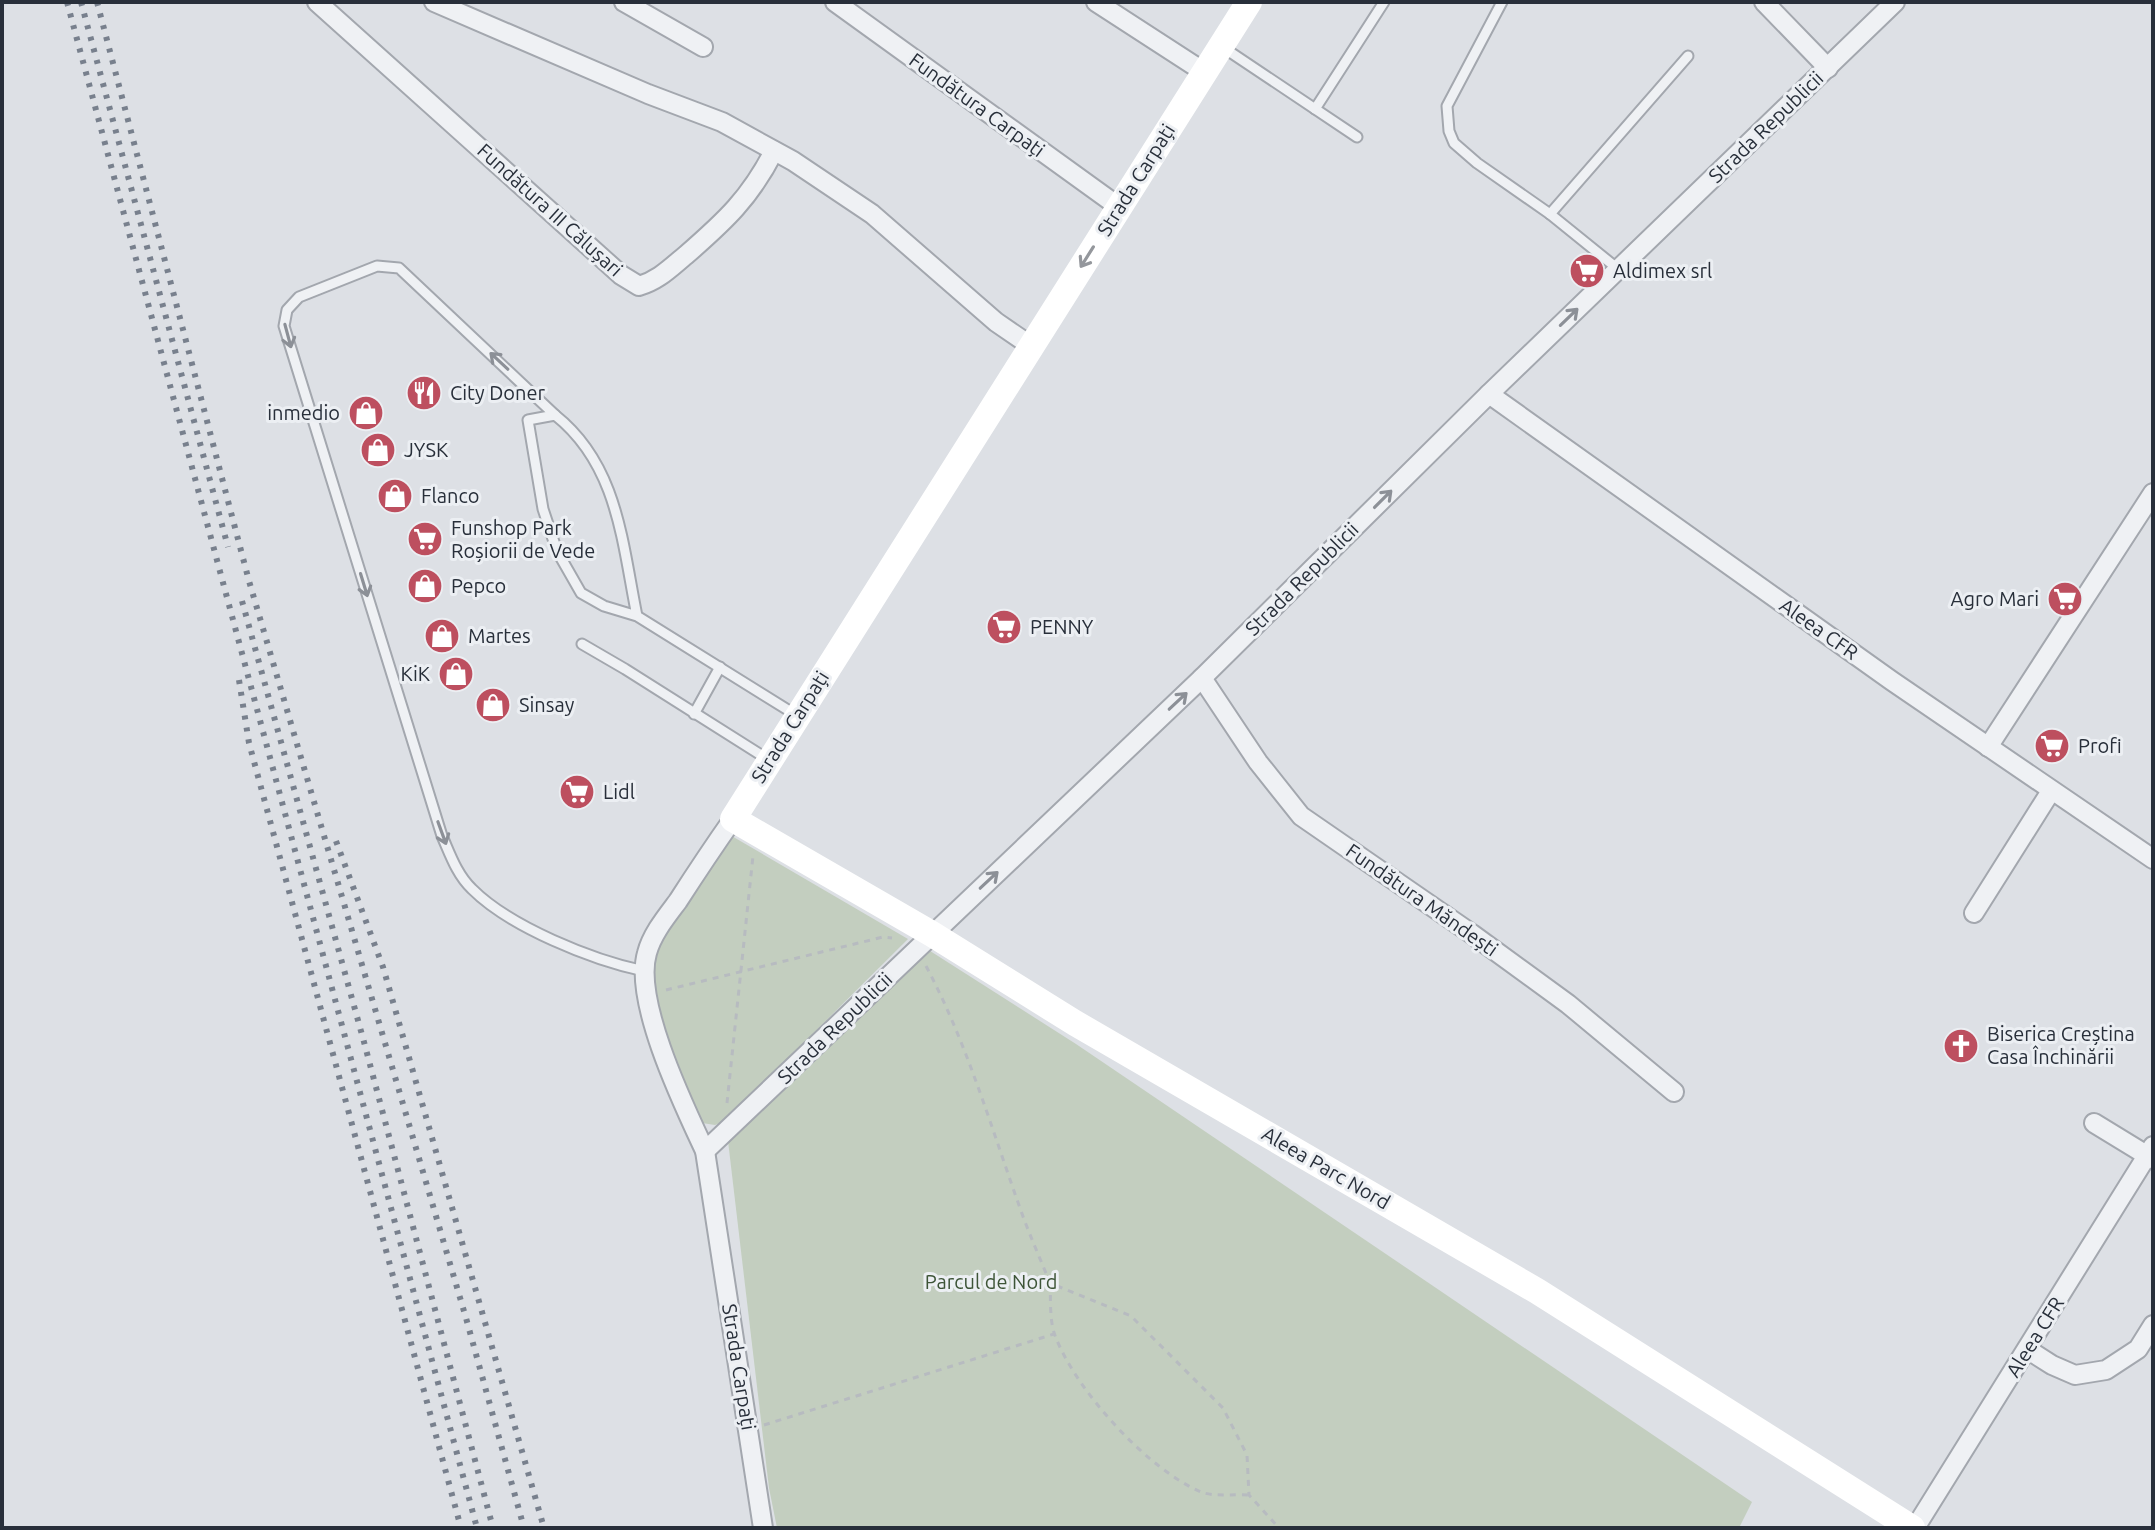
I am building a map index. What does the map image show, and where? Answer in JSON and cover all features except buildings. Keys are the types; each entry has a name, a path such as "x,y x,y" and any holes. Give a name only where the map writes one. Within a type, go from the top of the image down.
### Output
{"street":[{"name":"Fundătura III Călușari","path":"317,2 621,275 639,286 655,281 730,217 759,179 774,151"},
{"path":"434,2 648,94 722,122 774,151 872,214 996,322 1031,346"},
{"path":"624,2 703,47"},
{"name":"Fundătura Carpați","path":"835,2 1119,207"},
{"path":"1096,2 1204,72"},
{"name":"Strada Carpați","path":"763,1528 705,1151 680,1097 647,995 644,971 652,939 733,819 1249,2"},
{"path":"1764,2 1828,68"},
{"name":"Strada Republicii","path":"705,1151 1202,678 1489,394 1895,2"},
{"name":"Aleea CFR","path":"1489,394 1988,747 2153,859"},
{"path":"1988,747 2153,493"},
{"name":"Fundătura Măndești","path":"1202,678 1258,762 1301,816 1568,1004 1674,1092"},
{"path":"1974,913 2051,791"},
{"name":"Aleea Parc Nord","path":"733,819 925,940 1075,1023 1537,1291 1913,1528"},
{"path":"2094,1123 2151,1153"},
{"name":"Aleea CFR","path":"1913,1528 2151,1153"},
{"path":"2027,1349 2075,1375 2106,1370 2138,1349 2153,1325"}],"lane":[{"path":"1315,109 1384,2"},
{"path":"1502,2 1447,106 1446,120 1454,143 1618,269"},
{"path":"1221,46 1357,137"},
{"path":"1550,214 1688,56"},
{"path":"637,616 608,484 596,459 567,425 399,268 377,266 299,297 287,310 284,326 442,836 456,867 470,888 491,905 553,939 619,966 644,971"},
{"path":"555,415 528,420 543,509 557,551 581,593 604,606 637,616 797,715"},
{"path":"582,644 769,760"},
{"path":"694,714 720,667"}],"path":[{"path":"724,1134 756,833"},
{"path":"647,995 883,937 925,940 1021,1212 1050,1283 1054,1334 1069,1366 1110,1420 1156,1464 1202,1493 1249,1495"},
{"path":"1050,1283 1131,1316 1223,1408 1247,1455 1249,1495 1279,1528"},
{"path":"748,1429 1054,1334"}],"green space":[{"path":"730,835 908,939 725,1121 715,1125 702,1123 686,1097 655,993 654,962 662,937"},
{"name":"Parcul de Nord","path":"927,949 1076,1044 1752,1502 1739,1528 777,1528 769,1488 728,1141"}],"railway":[{"path":"67,2 477,1528"},
{"path":"81,2 228,547"},
{"path":"97,2 249,581 466,1318 524,1528"},
{"path":"242,601 364,1042 493,1528"},
{"path":"239,680 249,743 461,1528"},
{"path":"336,841 383,967 544,1528"}],"place":[{"name":"Aldimex srl","path":"1587,271"},
{"name":"City Doner","path":"424,393"},
{"name":"inmedio","path":"366,413"},
{"name":"JYSK","path":"378,450"},
{"name":"Flanco","path":"395,496"},
{"name":"Funshop Park Roșiorii de Vede","path":"425,539"},
{"name":"Pepco","path":"425,586"},
{"name":"Agro Mari","path":"2065,599"},
{"name":"PENNY","path":"1004,627"},
{"name":"Martes","path":"442,636"},
{"name":"KiK","path":"456,674"},
{"name":"Sinsay","path":"493,705"},
{"name":"Profi","path":"2052,746"},
{"name":"Lidl","path":"577,792"},
{"name":"Biserica Creștina Casa Închinării","path":"1961,1046"}]}
